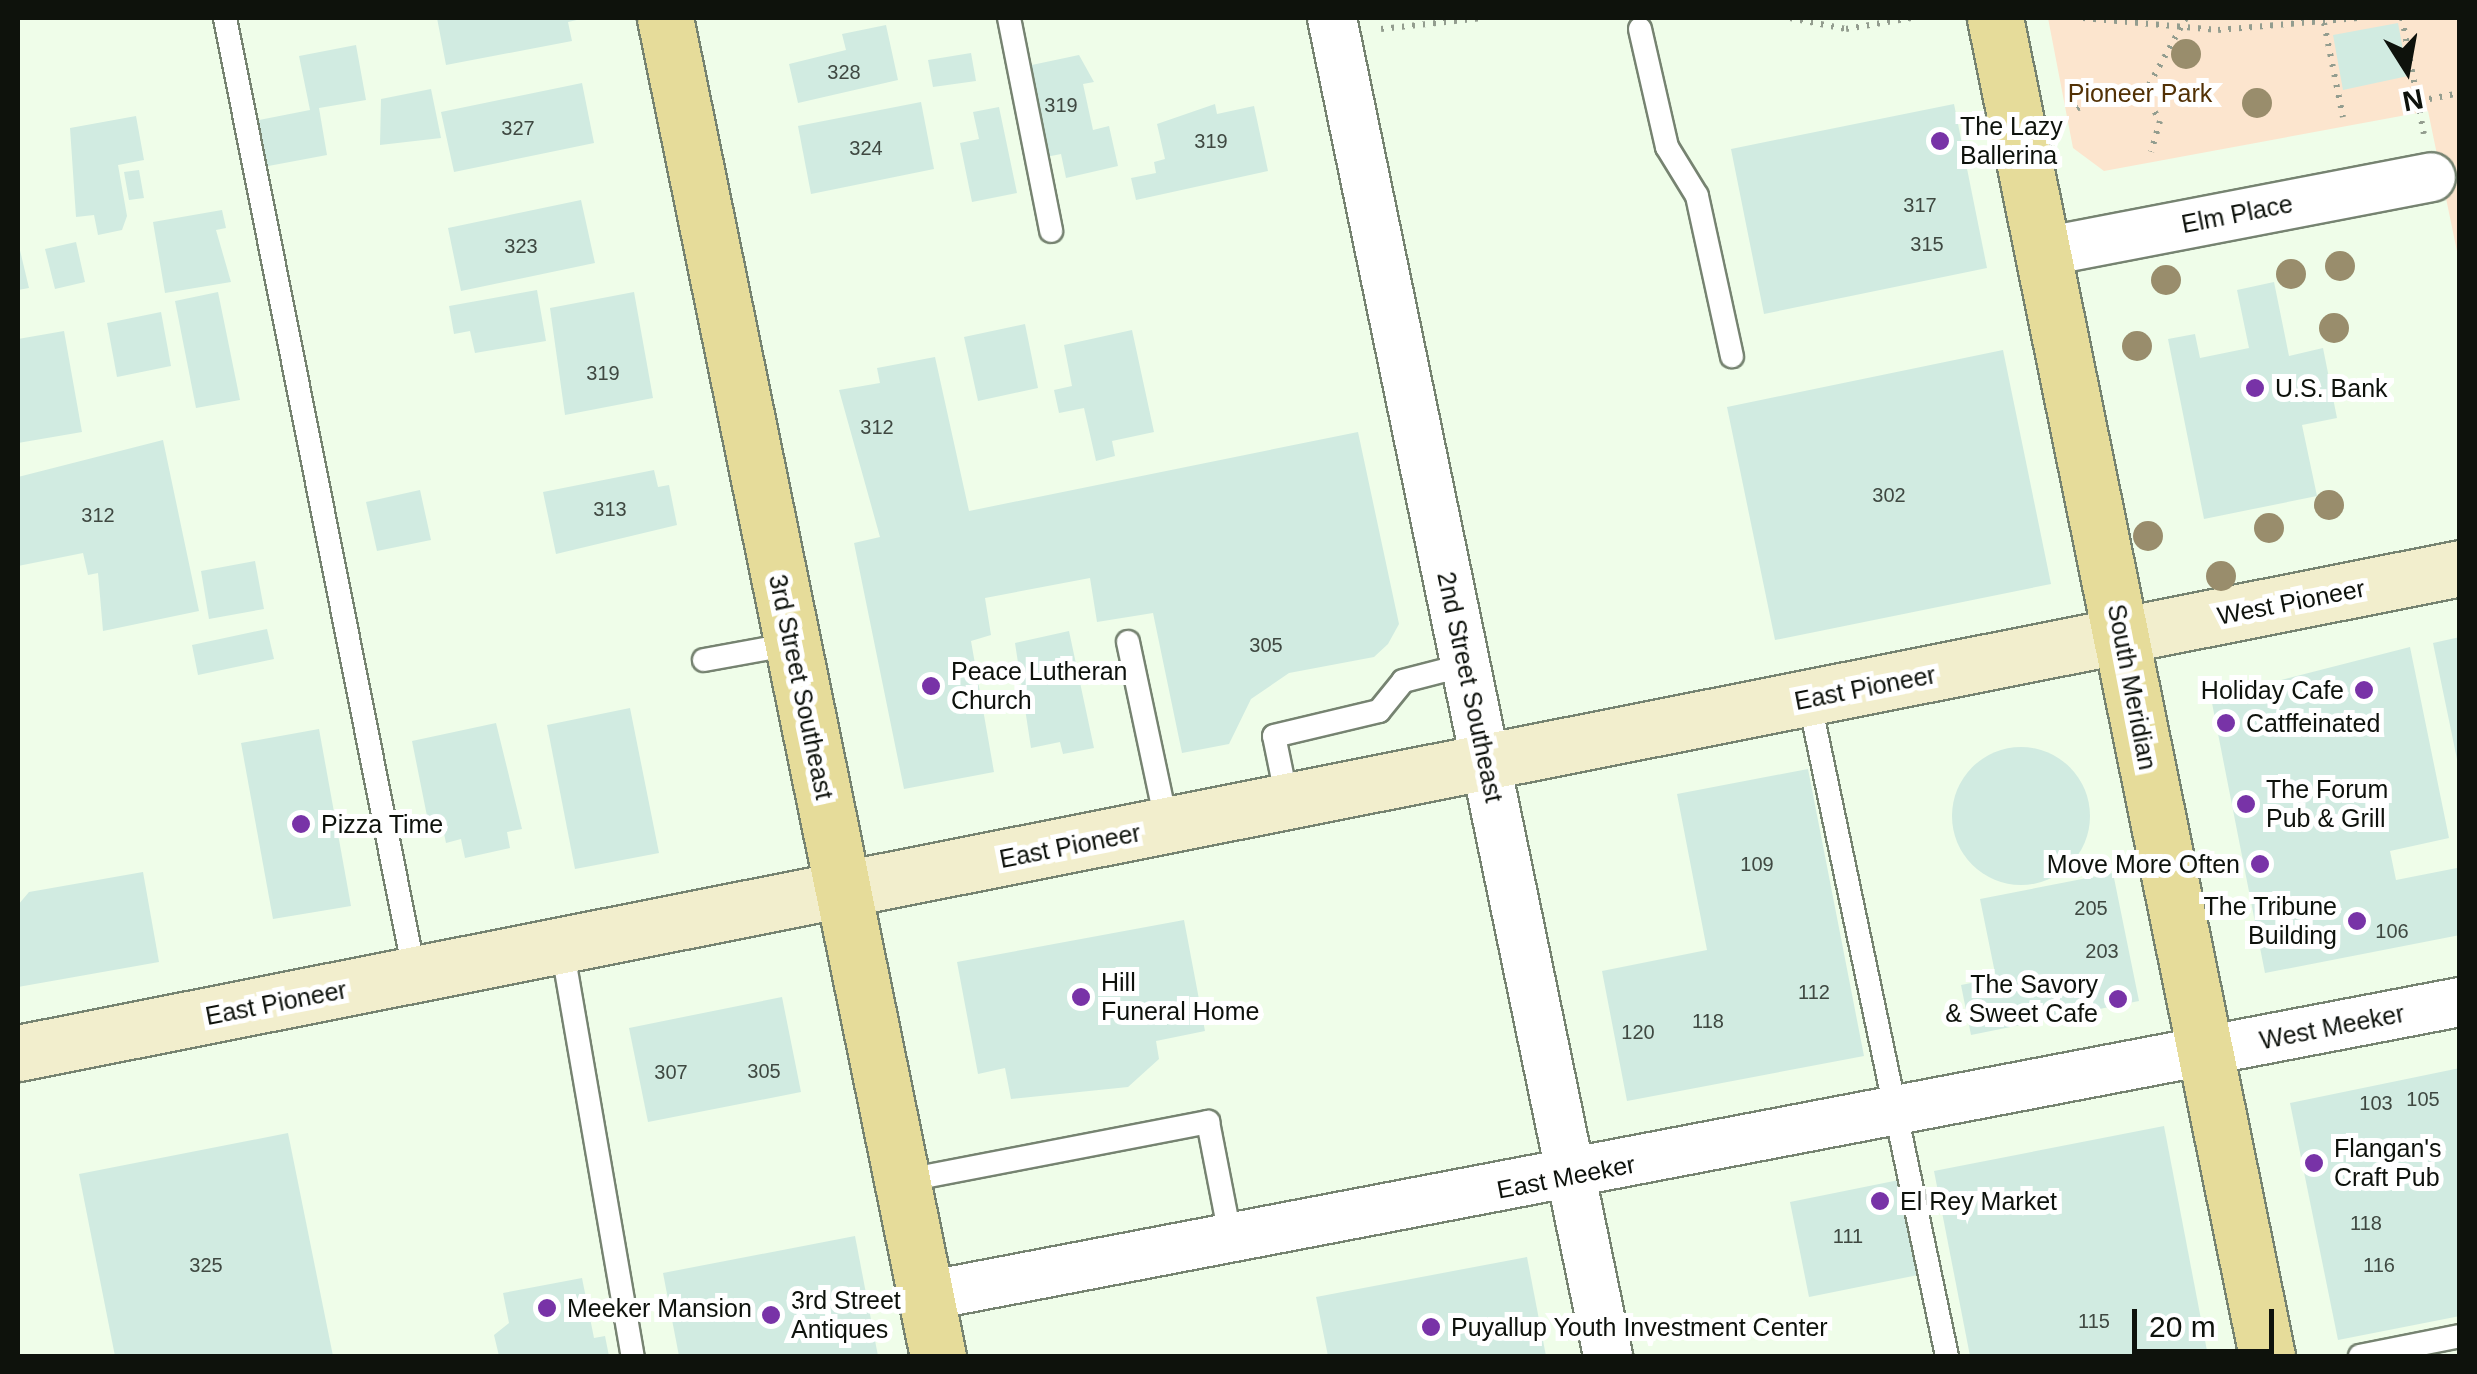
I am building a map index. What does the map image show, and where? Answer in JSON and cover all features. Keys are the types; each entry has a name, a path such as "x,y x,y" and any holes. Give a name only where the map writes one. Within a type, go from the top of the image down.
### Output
{"main road":[{"name":"3rd Street Southeast","path":"666,18 938,1356"},
{"name":"South Meridian","path":"1996,18 2267,1356"},
{"name":"West Pioneer","path":"2122,635 2460,568"},
{"name":"East Pioneer","path":"18,1053 1486,766 2122,635"}],"street":[{"name":"2nd Street Southeast","path":"1334,27 1608,1356"},
{"name":"Elm Place","path":"2043,252 2431,177"},
{"name":"West Meeker","path":"2205,1052 2460,1002"},
{"name":"East Meeker","path":"926,1296 1571,1177 2205,1052"}],"lane":[{"path":"226,18 414,976"},
{"path":"1008,18 1050,232"},
{"path":"1640,29 1667,147 1697,196 1732,356"},
{"path":"1128,642 1168,827"},
{"path":"704,660 792,644"},
{"path":"1288,804 1274,736 1379,712 1403,681 1466,665"},
{"path":"1809,699 1947,1356"},
{"path":"562,947 633,1356"},
{"path":"902,1181 1208,1122 1231,1240"},
{"path":"2360,1356 2460,1336"}],"path":[{"path":"1334,27 1482,18"},
{"path":"1790,18 1846,29 1911,18"},
{"path":"2084,18 2180,29 2357,18"},
{"path":"2144,94 2186,18"},
{"path":"2402,18 2431,177"},
{"path":"2324,23 2343,118"},
{"path":"2077,108 2108,89 2144,94"},
{"path":"2419,101 2460,93"},
{"path":"2144,94 2160,122 2151,152"}],"green space":[{"name":"Pioneer Park","path":"2048,18 2459,18 2459,261 2428,111 2104,171 2073,148"}],"building":[{"path":"437,18 581,19 568,22 572,41 446,65"},
{"path":"2398,23 2408,76 2343,90 2333,35"},
{"path":"886,25 898,80 798,103 789,64 846,50 842,34"},
{"path":"356,45 366,100 319,108 327,155 263,167 254,121 310,110 299,56"},
{"path":"971,53 976,81 933,87 928,60"},
{"path":"1079,55 1094,82 1083,84 1093,130 1109,126 1118,166 1066,178 1061,154 1046,157 1027,66"},
{"path":"582,83 594,143 454,172 441,112"},
{"path":"431,89 441,138 380,145 381,99"},
{"path":"921,102 934,169 811,194 798,126"},
{"path":"1215,104 1217,114 1254,106 1268,171 1136,200 1131,178 1156,173 1154,162 1165,159 1157,124"},
{"path":"1954,104 1987,268 1764,314 1731,149"},
{"path":"999,107 1017,193 972,202 960,143 979,139 973,112"},
{"path":"136,116 144,160 118,165 127,216 122,230 98,235 94,215 76,217 70,128"},
{"path":"139,170 144,198 129,200 124,172"},
{"path":"581,200 595,263 461,291 448,228"},
{"path":"222,210 226,228 216,230 231,282 165,293 153,222"},
{"path":"18,242 29,288 18,290"},
{"path":"76,242 85,282 55,289 45,249"},
{"name":"U.S. Bank","path":"2274,282 2289,356 2323,348 2337,418 2302,425 2317,496 2204,519 2168,339 2195,334 2200,358 2249,348 2237,290"},
{"path":"537,290 546,341 475,353 470,331 454,334 449,306"},
{"path":"218,292 240,400 196,408 175,301"},
{"path":"634,292 653,398 565,415 550,308"},
{"path":"161,312 171,366 117,377 107,323"},
{"path":"1025,324 1038,388 978,401 964,337"},
{"path":"1132,330 1154,432 1112,441 1115,456 1096,461 1084,408 1059,413 1054,390 1072,386 1064,345"},
{"path":"64,331 82,432 18,443 18,339"},
{"path":"2003,350 2051,584 1775,640 1727,407"},
{"path":"935,357 969,511 1358,432 1399,624 1388,644 1374,657 1289,673 1251,699 1229,744 1182,753 1153,613 1097,622 1090,578 985,598 991,635 971,641 994,772 904,789 854,543 880,537 839,390 880,383 877,368"},
{"path":"163,440 199,611 103,631 98,573 88,575 83,553 18,566 18,477"},
{"path":"654,470 658,487 669,485 677,525 556,554 543,492"},
{"path":"420,490 431,540 377,551 366,502"},
{"path":"255,561 264,609 209,619 201,571"},
{"path":"267,629 274,659 198,675 192,645"},
{"path":"1069,631 1094,748 1063,754 1060,742 1031,748 1015,643"},
{"path":"2460,637 2460,764 2458,764 2433,643"},
{"path":"2410,647 2449,838 2390,851 2396,880 2457,868 2460,935 2265,973 2211,698"},
{"path":"630,708 659,853 575,869 547,725"},
{"path":"496,723 522,829 507,832 510,848 465,858 461,839 446,843 442,824 429,826 412,741"},
{"path":"319,729 351,906 273,919 241,743"},
{"path":"2021,747 2047,752 2070,767 2085,790 2090,816 2085,842 2070,865 2047,880 2021,885 1995,880 1972,865 1957,842 1952,816 1957,790 1972,767 1995,752"},
{"path":"1808,769 1864,1056 1627,1101 1602,971 1707,950 1677,794"},
{"path":"143,872 159,962 18,987 18,905 29,892"},
{"path":"2113,873 2139,1001 1971,1035 1961,985 1996,978 1980,899"},
{"name":"Hill Funeral Home","path":"1184,920 1205,1031 1156,1041 1159,1059 1128,1087 1011,1099 1005,1068 978,1074 957,962"},
{"path":"782,997 801,1092 648,1122 629,1028"},
{"path":"2460,1068 2460,1316 2338,1340 2290,1103"},
{"path":"2164,1126 2208,1356 1970,1356 1934,1171"},
{"path":"288,1133 333,1356 115,1356 79,1174"},
{"path":"1899,1180 1918,1275 1809,1297 1790,1202"},
{"name":"3rd Street Antiques","path":"855,1236 878,1356 679,1356 663,1273"},
{"name":"Puyallup Youth Investment Center","path":"1527,1257 1546,1356 1328,1356 1316,1297"},
{"name":"Meeker Mansion","path":"582,1278 594,1338 605,1336 609,1356 499,1356 494,1335 509,1323 503,1293"}],"place":[{"name":"The Lazy Ballerina","path":"1940,141"},
{"name":"U.S. Bank","path":"2255,388"},
{"name":"Peace Lutheran Church","path":"931,686"},
{"name":"Holiday Cafe","path":"2364,690"},
{"name":"Catffeinated","path":"2226,723"},
{"name":"The Forum Pub & Grill","path":"2246,804"},
{"name":"Pizza Time","path":"301,824"},
{"name":"Move More Often","path":"2260,864"},
{"name":"The Tribune Building","path":"2357,921"},
{"name":"Hill Funeral Home","path":"1081,997"},
{"name":"The Savory & Sweet Cafe","path":"2118,999"},
{"name":"Flangan's Craft Pub","path":"2314,1163"},
{"name":"El Rey Market","path":"1880,1201"},
{"name":"Meeker Mansion","path":"547,1308"},
{"name":"3rd Street Antiques","path":"771,1315"},
{"name":"Puyallup Youth Investment Center","path":"1431,1327"}]}
